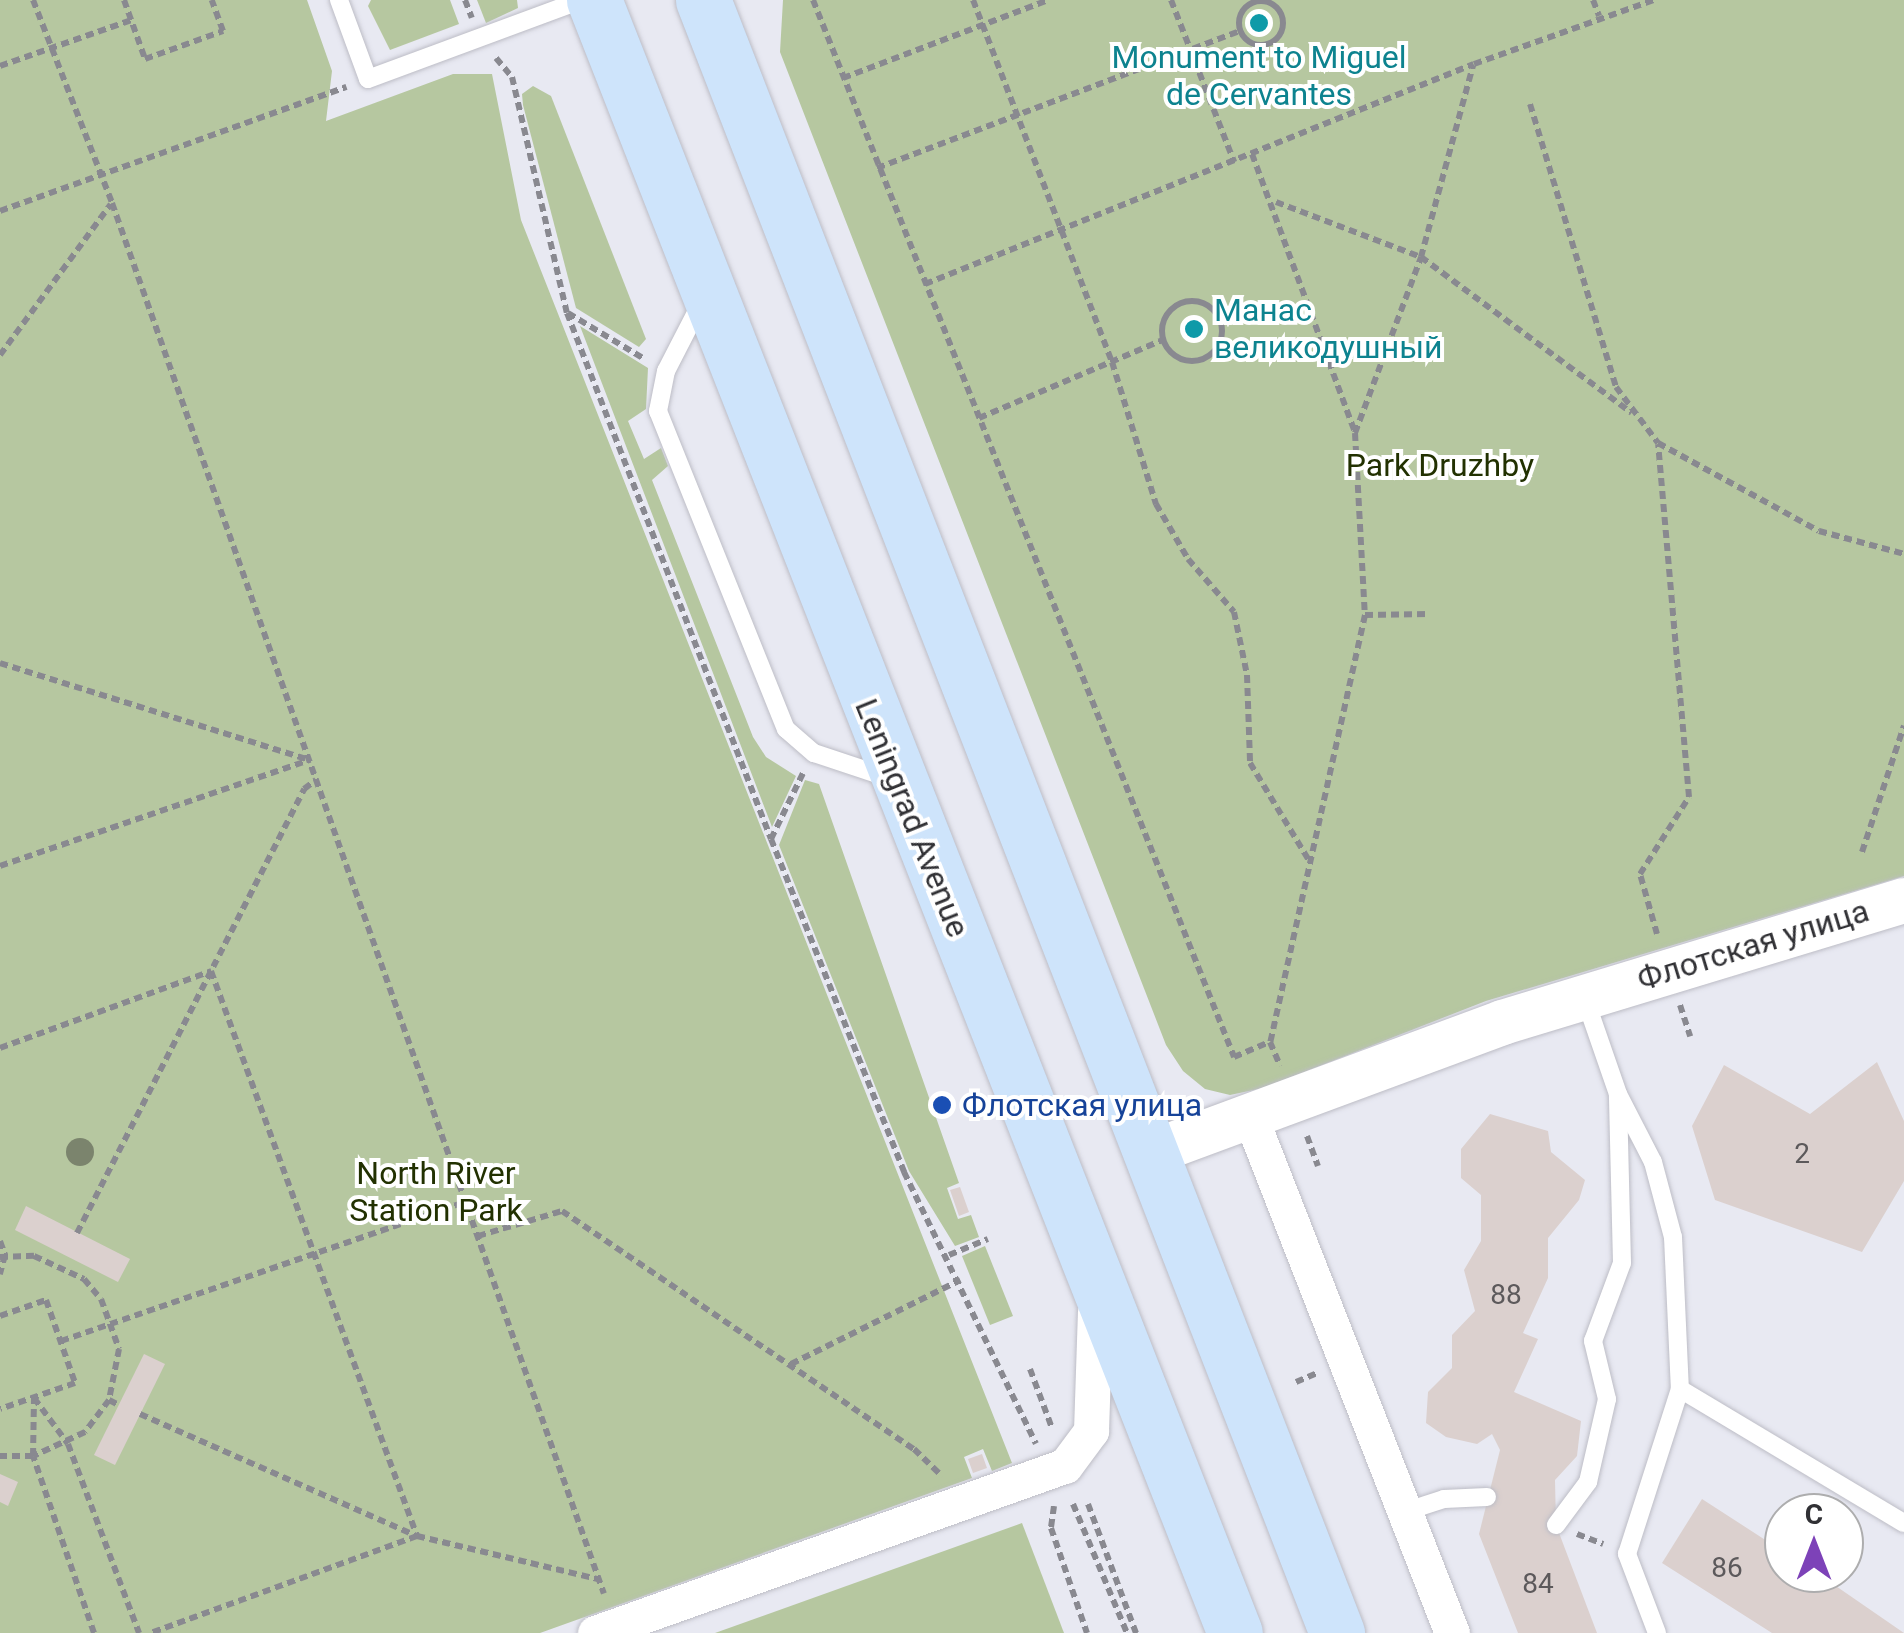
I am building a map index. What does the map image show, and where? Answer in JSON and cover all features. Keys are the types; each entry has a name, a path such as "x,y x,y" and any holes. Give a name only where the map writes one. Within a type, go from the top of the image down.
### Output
{"main road":[{"name":"Leningrad Avenue","path":"594,0 896,780 1235,1633"},
{"path":"702,0 1337,1633"}],"street":[{"name":"Флотская улица","path":"1150,1152 1584,996 1904,900"},
{"path":"1250,1116 1452,1633"},
{"path":"602,1620 1065,1466 1082,1450 1096,1398 1093,1271"}],"lane":[{"path":"339,0 368,79 582,0"},
{"path":"707,291 666,371 658,411 786,729 814,753 896,780"},
{"path":"1584,996 1618,1094 1653,1162 1672,1237 1680,1389 1627,1554 1657,1633"},
{"path":"1556,1525 1588,1482 1607,1399 1593,1341 1622,1263 1618,1094"},
{"path":"1680,1389 1904,1523"},
{"path":"1404,1512 1444,1498 1487,1498"}],"path":[{"path":"33,0 112,204 599,1579 602,1620"},
{"path":"124,0 145,60 223,31 212,0"},
{"path":"814,0 877,168 1234,1056 1270,1042 1365,615 1355,434 1275,202 1252,154"},
{"path":"973,0 1112,362 1156,504 1188,559 1234,612 1247,675 1250,763 1310,862"},
{"path":"844,78 1048,0"},
{"path":"1171,0 1234,162"},
{"path":"1256,0 1269,2 1284,21 1281,34 1259,46 1239,31 1238,18 1256,0"},
{"path":"1593,0 1598,16"},
{"path":"925,284 1474,64 1598,16 1654,0"},
{"path":"0,66 131,20"},
{"path":"877,168 1239,31"},
{"path":"1355,434 1421,256 1474,64"},
{"path":"512,77 567,313 904,1172 949,1256 1040,1454"},
{"path":"0,210 368,79"},
{"path":"1530,104 1616,388 1658,443 1714,468 1819,531 1904,554"},
{"path":"1275,202 1421,256 1636,416"},
{"path":"0,354 112,204"},
{"path":"1202,302 1221,321 1218,348 1208,357 1182,359 1163,340 1161,327 1176,304 1202,302"},
{"path":"567,313 666,371"},
{"path":"978,418 1163,340"},
{"path":"1658,443 1689,797 1640,874 1661,945"},
{"path":"1365,615 1429,614"},
{"path":"0,663 310,760"},
{"path":"1862,852 1904,726"},
{"path":"771,839 814,753"},
{"path":"0,866 310,760"},
{"path":"77,1233 304,790 316,780"},
{"path":"0,1048 210,971"},
{"path":"210,971 417,1536"},
{"path":"1678,999 1690,1036"},
{"path":"1305,1130 1318,1166"},
{"path":"61,1342 465,1202"},
{"path":"478,1236 562,1211 914,1449 968,1501"},
{"path":"949,1256 988,1239"},
{"path":"0,1241 0,1274"},
{"path":"0,1456 34,1456 68,1444 109,1400 117,1375 114,1324 84,1279 61,1264 3,1256"},
{"path":"61,1264 66,1256"},
{"path":"790,1365 960,1280"},
{"path":"0,1409 75,1383 46,1300 1,1313"},
{"path":"1030,1369 1056,1438"},
{"path":"34,1398 68,1444 140,1633"},
{"path":"34,1398 34,1456 94,1633"},
{"path":"109,1400 119,1405"},
{"path":"140,1414 417,1536 599,1579"},
{"path":"1088,1633 1056,1545 1053,1509 1077,1503 1126,1633"},
{"path":"1088,1504 1136,1633"},
{"path":"1556,1525 1627,1554"},
{"path":"150,1633 417,1536"}],"green space":[{"name":"North River Station Park","path":"0,0 307,0 332,71 326,121 453,74 492,74 521,220 1012,1463 992,1471 983,1449 964,1457 972,1478 540,1633 0,1633"},
{"path":"371,0 450,0 459,24 390,50 368,6"},
{"path":"477,0 517,0 518,8 486,23"},
{"name":"Park Druzhby","path":"783,0 1904,0 1904,876 1486,1001 1263,1088 1230,1095 1205,1089 1183,1071 1166,1045 780,52"},
{"path":"533,86 551,96 646,339 639,347 576,308 523,105 522,94"},
{"path":"580,326 648,368 646,409 628,421 644,459 661,448 668,466 652,480 753,737 766,757 796,776 772,827"},
{"path":"805,780 819,784 959,1183 947,1188 958,1219 971,1215 979,1237 955,1246 909,1171 779,845"},
{"path":"985,1246 1013,1316 990,1325 962,1256"},
{"path":"1022,1523 1064,1633 715,1633"}],"building":[{"path":"1877,1062 1904,1121 1904,1181 1862,1252 1715,1200 1692,1126 1724,1065 1810,1114"},
{"path":"1490,1114 1548,1131 1551,1152 1585,1180 1579,1200 1548,1238 1548,1278 1523,1333 1538,1339 1514,1392 1581,1421 1577,1456 1555,1480 1556,1525 1597,1633 1518,1633 1479,1534 1500,1450 1492,1434 1477,1444 1446,1437 1426,1423 1428,1392 1452,1368 1452,1335 1475,1311 1464,1270 1481,1241 1481,1195 1461,1178 1461,1149"},
{"path":"960,1187 969,1212 959,1216 950,1190"},
{"path":"26,1206 130,1259 118,1282 15,1230"},
{"path":"144,1354 165,1364 115,1465 94,1455"},
{"path":"982,1454 987,1468 973,1473 968,1459"},
{"path":"0,1474 18,1482 8,1506 0,1502"},
{"path":"1702,1499 1764,1539 1764,1593 1846,1593 1904,1633 1772,1633 1662,1563"}],"place":[{"name":"Monument to Miguel de Cervantes","path":"1259,23"},
{"name":"Манас великодушный","path":"1194,329"},
{"name":"Флотская улица","path":"942,1105"}]}
